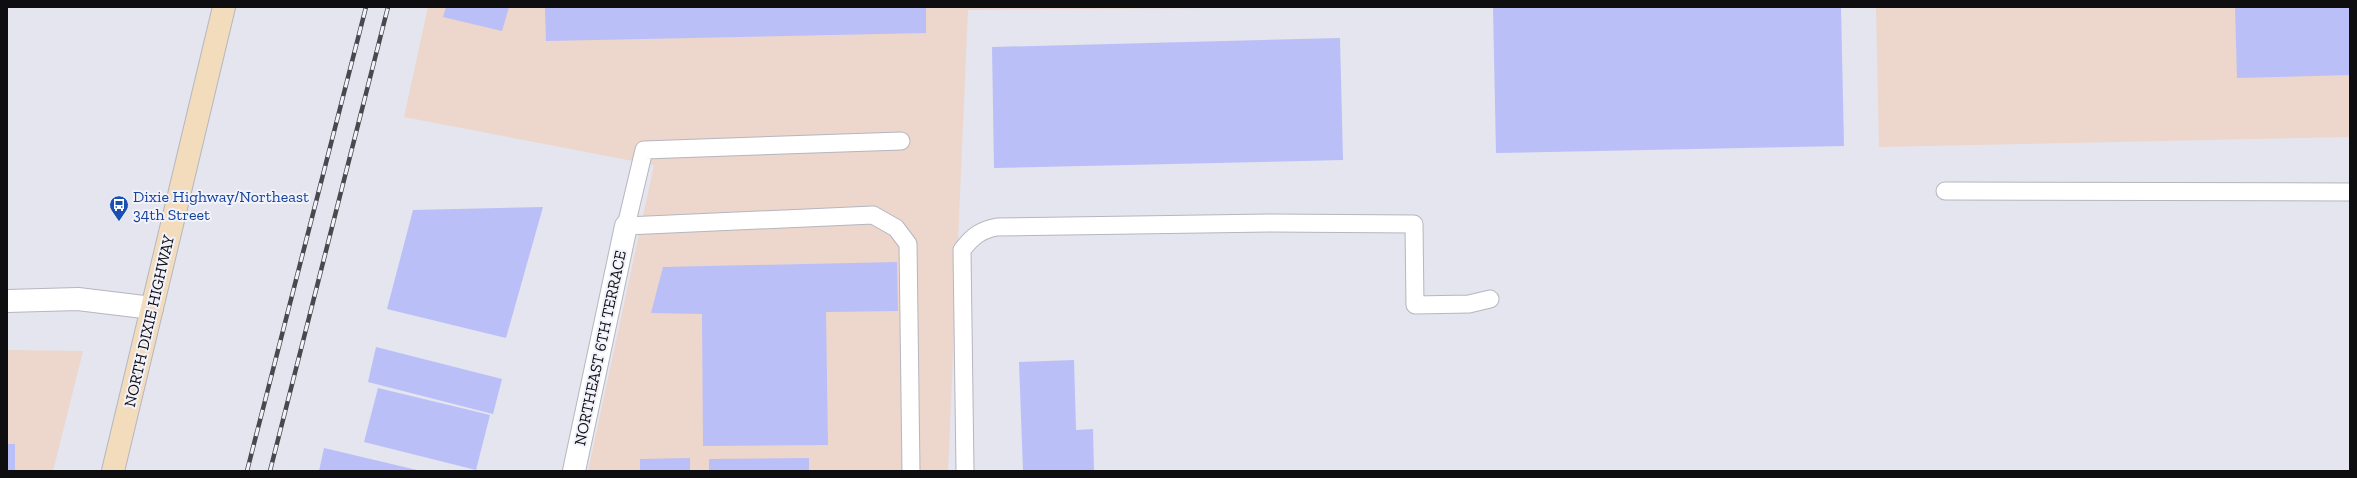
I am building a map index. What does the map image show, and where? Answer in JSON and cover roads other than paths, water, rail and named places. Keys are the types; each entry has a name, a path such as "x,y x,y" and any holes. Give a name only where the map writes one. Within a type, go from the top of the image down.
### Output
{"main road":[{"name":"NORTH DIXIE HIGHWAY","path":"113,471 224,7"}],"street":[{"name":"NORTHEAST 6TH TERRACE","path":"574,471 626,226"},
{"path":"7,301 78,299 152,308"}],"lane":[{"path":"902,141 644,150 626,226 873,215 896,228 908,244 911,471"},
{"path":"1945,191 2350,192"},
{"path":"965,471 962,250 971,238 983,230 997,227 1270,223 1414,224 1415,305 1469,304 1490,299"}],"railway":[{"path":"247,471 366,7"},
{"path":"270,471 388,7"}],"place":[{"name":"Dixie Highway/Northeast 34th Street","path":"119,222"}]}
